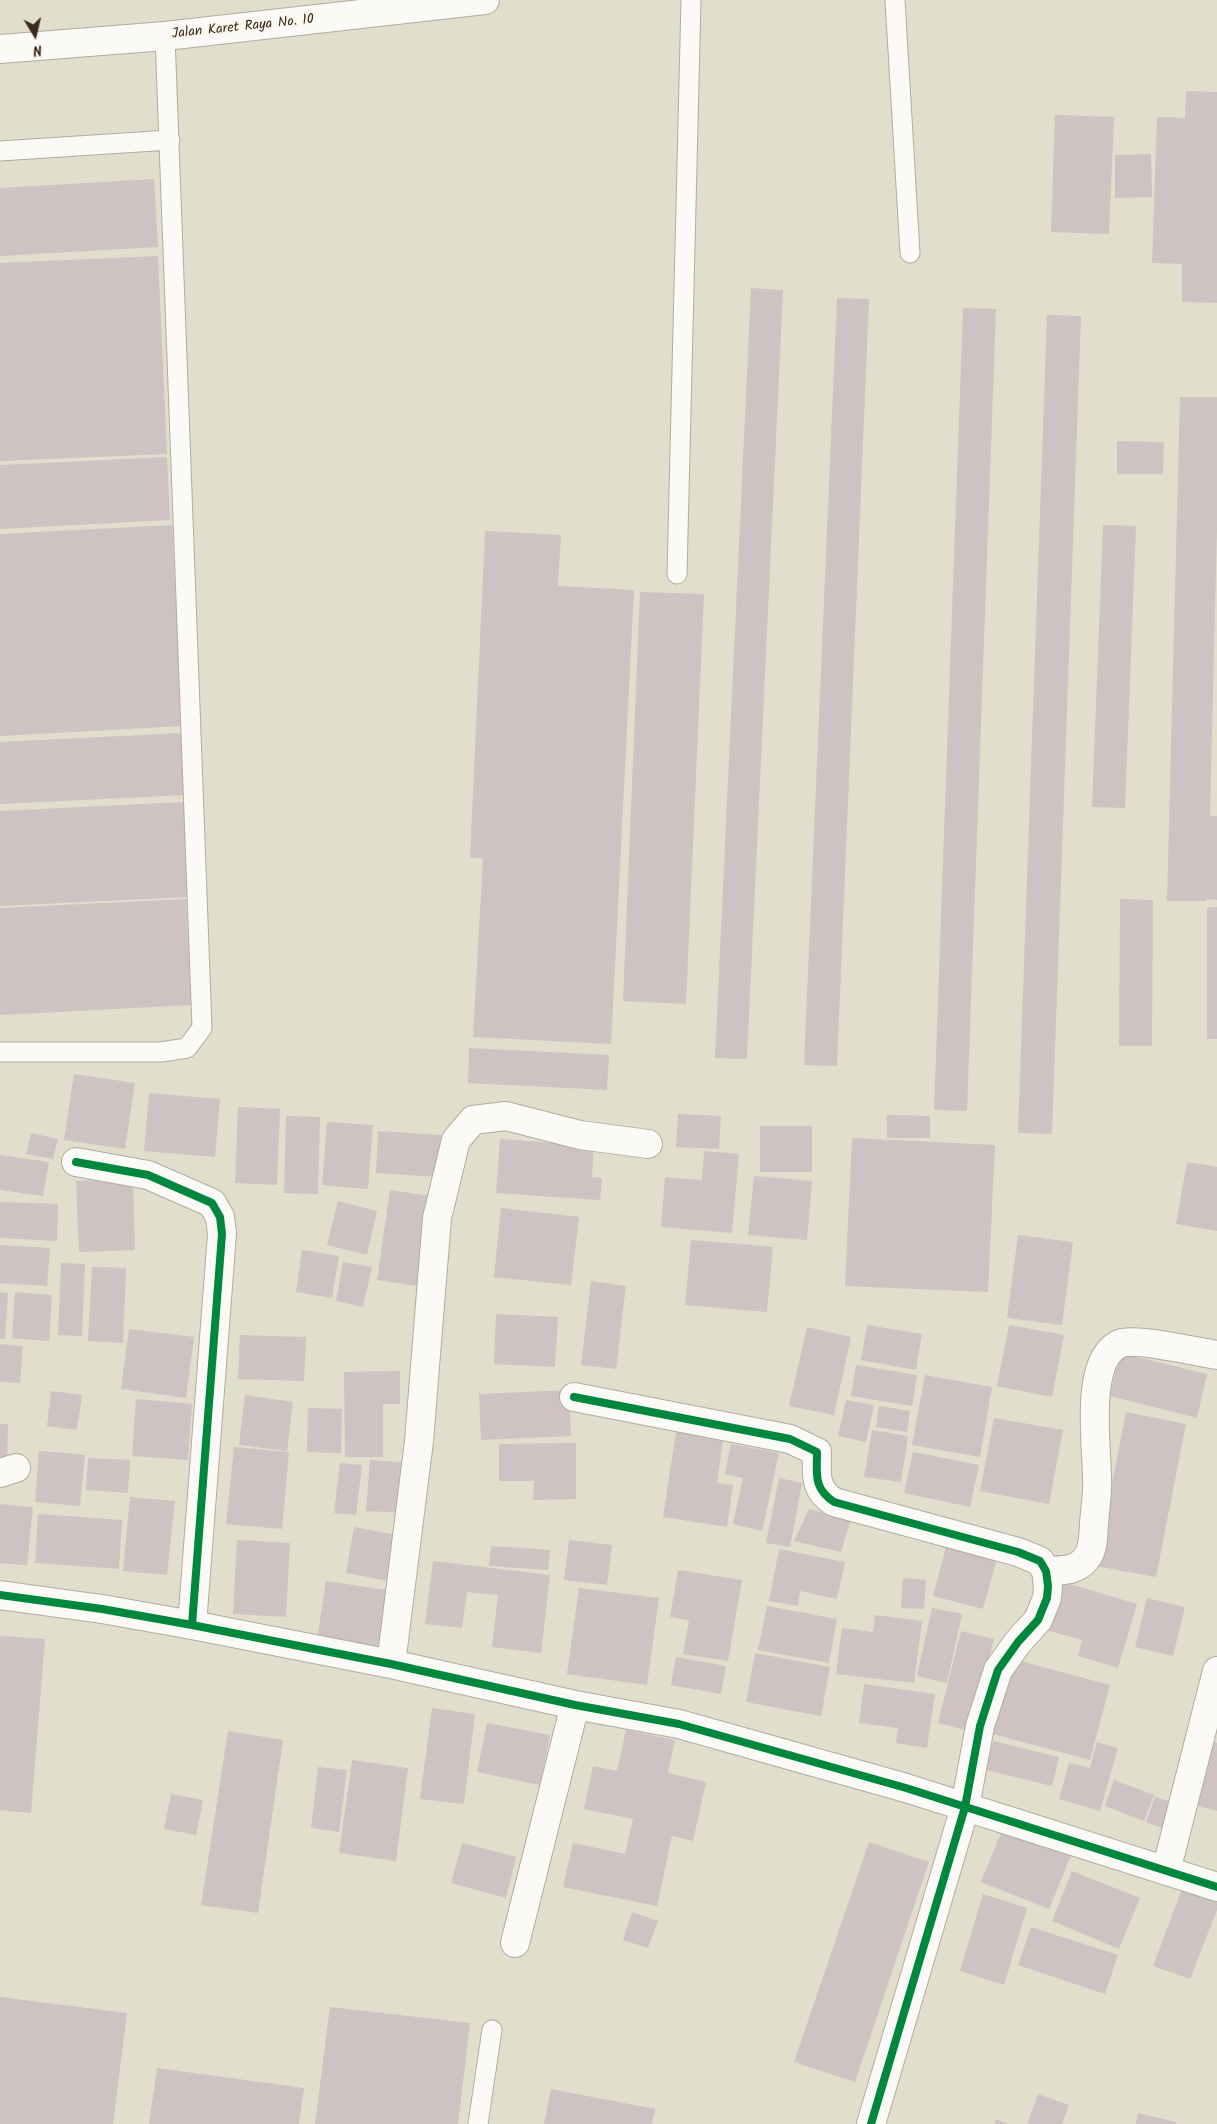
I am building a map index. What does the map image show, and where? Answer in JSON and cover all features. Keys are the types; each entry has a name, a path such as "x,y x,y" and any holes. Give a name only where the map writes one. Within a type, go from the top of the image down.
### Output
{"street":[{"name":"Jalan Karet Raya No. 10","path":"0,49 165,36 485,0"},
{"path":"391,1664 420,1441 437,1218 456,1140 473,1120 506,1116 580,1135 648,1144"},
{"path":"76,1162 148,1175 212,1203 220,1217 222,1234 192,1625"},
{"path":"1046,1571 1070,1570 1085,1561 1092,1549 1098,1481 1095,1406 1100,1370 1107,1354 1119,1344 1133,1341 1217,1355"},
{"path":"574,1397 790,1439 817,1452 818,1483 822,1494 834,1502 1018,1552 1040,1562 1046,1571 1047,1598 1038,1620 1018,1642 998,1670 980,1726 964,1807 871,2124"},
{"path":"0,1595 102,1609 192,1625 391,1664 575,1706 679,1724 906,1788 1217,1887"},
{"path":"1166,1870 1217,1671"},
{"path":"515,1942 575,1706"}],"lane":[{"path":"677,574 691,0"},
{"path":"895,0 910,253"},
{"path":"0,1052 161,1052 187,1048 202,1028 165,36"},
{"path":"0,151 170,140"},
{"path":"478,2124 492,2030"}],"building":[{"path":"1186,91 1217,92 1217,303 1182,302 1182,264 1152,263 1157,117 1185,118"},
{"path":"1055,115 1114,117 1109,234 1051,232"},
{"path":"1151,154 1152,197 1115,198 1115,155"},
{"path":"154,179 158,247 0,256 0,188"},
{"path":"158,256 167,454 0,461 0,263"},
{"path":"751,288 783,290 747,1059 715,1058"},
{"path":"837,298 869,299 837,1066 804,1065"},
{"path":"963,308 996,309 967,1111 934,1110"},
{"path":"1047,315 1081,316 1052,1134 1018,1133"},
{"path":"1180,397 1217,397 1217,527 1210,816 1217,816 1217,900 1207,899 1206,901 1167,901"},
{"path":"1117,441 1164,442 1163,474 1117,474"},
{"path":"167,457 170,520 0,529 0,465"},
{"path":"172,525 182,726 0,736 0,534"},
{"path":"1103,525 1136,526 1125,808 1092,807"},
{"path":"485,531 561,535 558,586 634,590 611,1044 473,1037 483,858 470,858"},
{"path":"640,592 704,594 686,1004 623,1001"},
{"path":"183,733 186,795 0,804 0,742"},
{"path":"184,802 188,897 0,906 0,811"},
{"path":"186,899 191,1005 0,1015 0,908"},
{"path":"1120,899 1153,900 1152,1046 1119,1046"},
{"path":"1217,907 1217,1039 1207,1039 1207,908"},
{"path":"469,1048 609,1055 607,1090 468,1083"},
{"path":"74,1074 135,1083 125,1149 64,1140"},
{"path":"149,1093 220,1099 215,1157 144,1151"},
{"path":"238,1107 280,1109 277,1185 235,1183"},
{"path":"678,1114 721,1116 719,1149 676,1147"},
{"path":"887,1115 930,1116 930,1138 887,1138"},
{"path":"286,1116 320,1117 318,1194 284,1193"},
{"path":"327,1122 373,1125 368,1189 322,1185"},
{"path":"760,1126 812,1126 812,1172 760,1172"},
{"path":"378,1131 441,1135 439,1177 376,1173"},
{"path":"31,1133 58,1139 53,1159 26,1154"},
{"path":"852,1138 995,1145 988,1292 845,1286"},
{"path":"500,1139 594,1146 592,1177 602,1178 600,1200 496,1193"},
{"path":"704,1151 739,1154 732,1233 661,1227 665,1177 702,1180"},
{"path":"0,1155 49,1162 43,1196 0,1190"},
{"path":"1187,1162 1217,1167 1217,1231 1176,1224"},
{"path":"754,1176 812,1181 807,1240 748,1235"},
{"path":"133,1179 135,1250 79,1252 76,1181"},
{"path":"390,1190 437,1197 424,1287 377,1280"},
{"path":"338,1201 377,1211 367,1255 327,1245"},
{"path":"0,1202 58,1204 57,1241 0,1238"},
{"path":"501,1208 579,1217 571,1285 494,1277"},
{"path":"1018,1235 1073,1242 1062,1325 1007,1318"},
{"path":"691,1240 773,1247 767,1312 685,1305"},
{"path":"0,1245 50,1248 47,1286 0,1283"},
{"path":"302,1250 339,1256 332,1298 296,1292"},
{"path":"343,1262 372,1267 363,1307 336,1301"},
{"path":"61,1263 85,1264 82,1336 58,1335"},
{"path":"92,1267 126,1268 123,1343 88,1341"},
{"path":"591,1281 626,1286 616,1369 581,1365"},
{"path":"0,1292 8,1293 5,1339 0,1339"},
{"path":"15,1292 52,1295 49,1341 12,1338"},
{"path":"496,1314 558,1317 555,1367 494,1364"},
{"path":"867,1325 922,1334 916,1370 861,1360"},
{"path":"1009,1325 1064,1335 1052,1397 997,1386"},
{"path":"807,1327 851,1337 834,1415 789,1406"},
{"path":"129,1329 194,1337 186,1398 121,1389"},
{"path":"240,1335 306,1337 304,1381 238,1379"},
{"path":"0,1344 23,1346 20,1383 0,1382"},
{"path":"1120,1353 1207,1374 1197,1418 1110,1396"},
{"path":"856,1365 917,1375 912,1406 851,1396"},
{"path":"400,1371 400,1404 383,1404 383,1457 345,1457 344,1372"},
{"path":"925,1375 992,1387 980,1457 912,1445"},
{"path":"569,1390 571,1436 481,1440 479,1394"},
{"path":"51,1391 82,1395 77,1430 47,1426"},
{"path":"245,1395 293,1402 287,1451 239,1445"},
{"path":"136,1399 192,1404 188,1460 132,1456"},
{"path":"846,1400 874,1405 866,1442 838,1436"},
{"path":"879,1406 910,1411 907,1432 876,1427"},
{"path":"308,1408 342,1409 341,1453 307,1452"},
{"path":"1126,1412 1186,1424 1156,1577 1096,1566"},
{"path":"994,1418 1063,1430 1049,1504 980,1491"},
{"path":"678,1419 725,1426 717,1483 733,1485 727,1527 663,1517"},
{"path":"0,1424 8,1424 7,1467 0,1467"},
{"path":"872,1430 908,1436 901,1482 864,1477"},
{"path":"576,1443 576,1499 533,1500 534,1481 499,1481 499,1444"},
{"path":"731,1444 779,1453 762,1531 733,1524 743,1478 725,1474"},
{"path":"234,1447 289,1452 282,1529 226,1524"},
{"path":"39,1451 85,1455 80,1506 35,1502"},
{"path":"913,1452 979,1465 970,1507 904,1493"},
{"path":"88,1458 130,1460 128,1493 86,1490"},
{"path":"370,1460 410,1463 407,1513 366,1511"},
{"path":"340,1463 362,1465 356,1515 334,1513"},
{"path":"779,1478 802,1483 790,1547 766,1543"},
{"path":"130,1497 175,1501 167,1575 123,1571"},
{"path":"0,1504 33,1507 27,1565 0,1563"},
{"path":"809,1509 851,1519 841,1552 794,1541"},
{"path":"38,1514 122,1520 119,1569 35,1563"},
{"path":"354,1527 402,1536 394,1582 346,1573"},
{"path":"237,1540 290,1543 286,1617 233,1614"},
{"path":"569,1540 612,1545 607,1585 564,1580"},
{"path":"947,1543 998,1555 983,1609 933,1596"},
{"path":"491,1546 550,1550 548,1570 489,1566"},
{"path":"779,1549 845,1562 837,1599 800,1591 798,1606 769,1601"},
{"path":"433,1561 550,1575 541,1653 492,1647 498,1595 467,1592 462,1628 425,1624"},
{"path":"678,1570 742,1580 728,1661 683,1654 689,1620 670,1617"},
{"path":"903,1578 926,1580 924,1609 901,1608"},
{"path":"326,1581 387,1590 377,1655 316,1646"},
{"path":"1060,1581 1137,1604 1118,1668 1078,1656 1082,1640 1046,1630"},
{"path":"579,1588 659,1598 647,1685 567,1674"},
{"path":"1147,1598 1185,1607 1173,1656 1135,1647"},
{"path":"767,1606 837,1619 829,1663 758,1650"},
{"path":"932,1608 962,1614 947,1683 917,1676"},
{"path":"875,1615 922,1621 914,1683 836,1674 842,1628 873,1632"},
{"path":"961,1631 994,1639 971,1731 938,1723"},
{"path":"0,1636 45,1639 31,1813 0,1810"},
{"path":"755,1653 830,1667 821,1716 746,1702"},
{"path":"676,1657 726,1666 721,1694 671,1685"},
{"path":"1013,1659 1110,1685 1090,1760 993,1734"},
{"path":"864,1684 935,1694 927,1748 896,1743 898,1728 859,1723"},
{"path":"432,1708 475,1714 464,1804 420,1799"},
{"path":"487,1723 550,1735 540,1785 477,1772"},
{"path":"626,1730 675,1740 668,1773 706,1782 693,1841 672,1836 657,1906 563,1887 573,1843 625,1854 633,1819 584,1809 593,1766 617,1771"},
{"path":"228,1731 283,1740 258,1913 201,1905"},
{"path":"993,1741 1059,1757 1052,1786 986,1770"},
{"path":"1097,1742 1118,1748 1100,1811 1059,1799 1069,1763 1090,1768"},
{"path":"1211,1742 1217,1743 1217,1811 1195,1805"},
{"path":"352,1760 408,1768 396,1861 339,1853"},
{"path":"318,1767 347,1770 339,1832 311,1828"},
{"path":"1114,1780 1154,1795 1144,1821 1105,1806"},
{"path":"171,1794 203,1800 196,1835 164,1829"},
{"path":"1155,1797 1179,1804 1170,1831 1146,1822"},
{"path":"1003,1828 1071,1855 1049,1909 981,1882"},
{"path":"869,1842 929,1862 855,2082 794,2062"},
{"path":"462,1843 516,1857 506,1898 451,1883"},
{"path":"1072,1871 1140,1898 1119,1949 1052,1921"},
{"path":"1183,1886 1217,1898 1217,1910 1190,1979 1153,1966"},
{"path":"983,1894 1027,1908 1004,1985 960,1971"},
{"path":"632,1912 658,1921 648,1948 623,1940"},
{"path":"1031,1927 1118,1955 1105,1994 1018,1965"},
{"path":"0,1997 127,2013 113,2124 0,2124"},
{"path":"330,2007 470,2023 458,2124 315,2124"},
{"path":"157,2068 304,2088 299,2124 149,2124"},
{"path":"551,2089 655,2109 652,2124 544,2124"},
{"path":"1038,2094 1069,2105 1062,2124 1027,2124"},
{"path":"1138,2113 1176,2122 1176,2124 1136,2124"},
{"path":"996,2119 1008,2124 994,2124"}],"cycle path":[{"path":"76,1162 148,1175 212,1203 220,1217 222,1234 192,1625"},
{"path":"574,1397 790,1439 817,1452 819,1486 827,1497 834,1502 1018,1552 1040,1561 1046,1571 1047,1598 1038,1620 1018,1642 998,1670 980,1726 965,1807 871,2124"},
{"path":"0,1595 102,1609 192,1625 391,1664 575,1705 679,1724 906,1788 1217,1887"}]}
